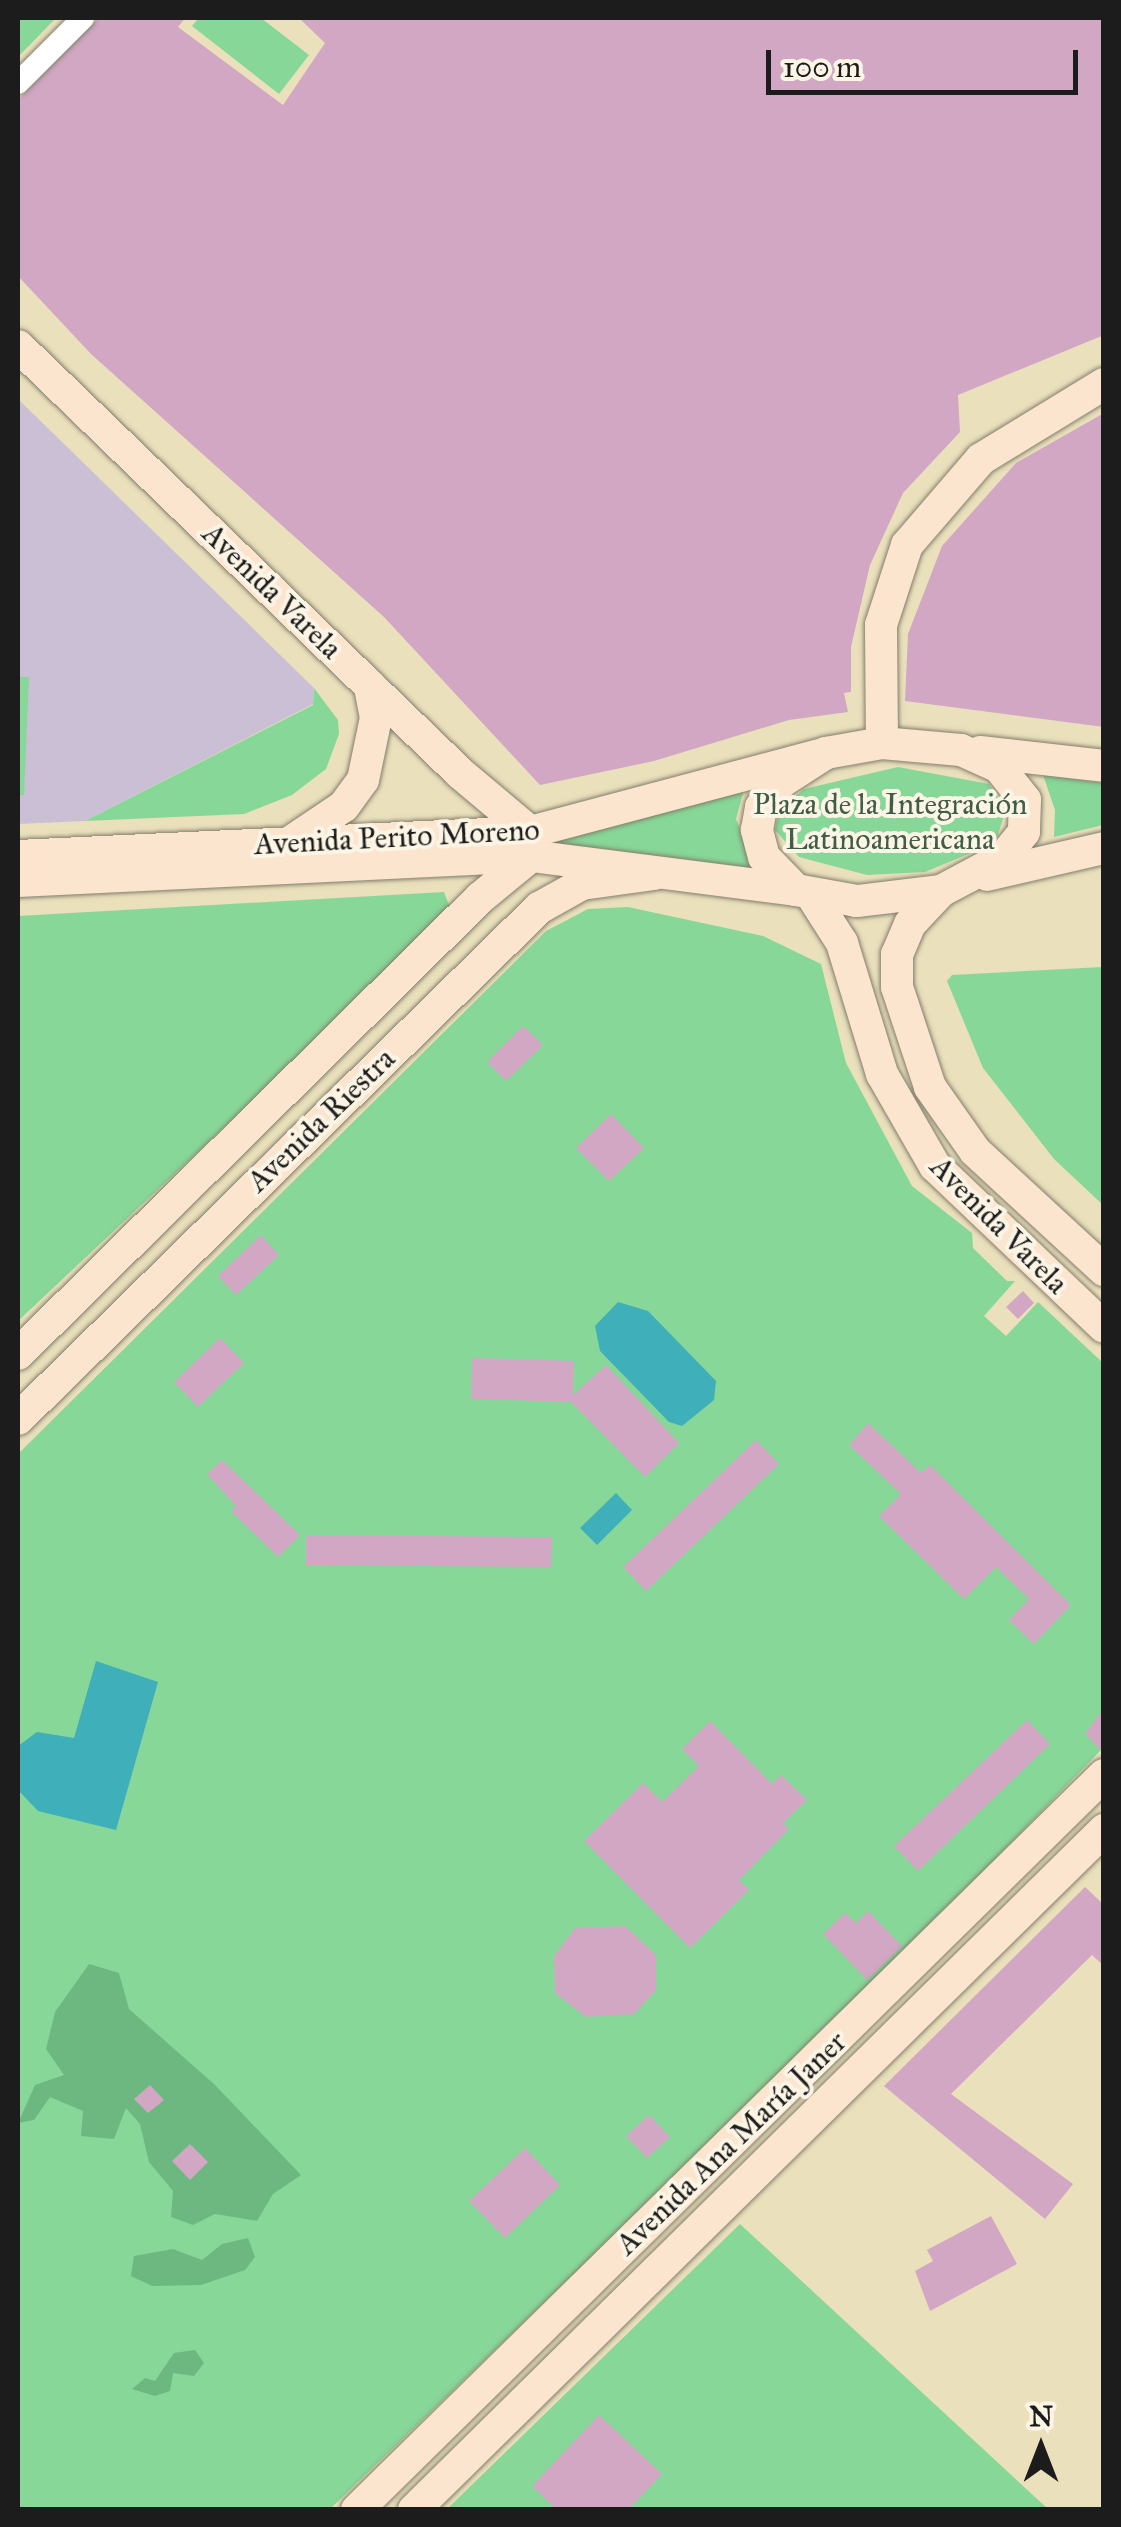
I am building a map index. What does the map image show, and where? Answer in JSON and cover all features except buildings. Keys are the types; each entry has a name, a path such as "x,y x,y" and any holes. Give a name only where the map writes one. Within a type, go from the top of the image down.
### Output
{"main road":[{"name":"Avenida Varela","path":"18,346 531,844"},
{"path":"882,743 881,625 907,546 981,459 1104,384"},
{"path":"286,844 344,806 363,780 375,734 370,686"},
{"path":"1104,766 882,743 826,753 781,782 758,818 764,857 804,893 857,901 940,891 973,878 1104,848"},
{"path":"961,750 1010,776 1028,814 1016,844 973,878"},
{"name":"Avenida Perito Moreno","path":"18,881 462,860 531,844 826,753"},
{"name":"Avenida Perito Moreno","path":"18,856 286,844 531,844 654,874 804,893"},
{"name":"Avenida Riestra","path":"18,1354 531,844"},
{"path":"462,860 480,874 480,898"},
{"name":"Avenida Riestra","path":"18,1420 540,908 582,884 654,874"},
{"name":"Avenida Varela","path":"940,891 910,924 897,954 896,987 930,1087 975,1151 1104,1270"},
{"name":"Avenida Varela","path":"804,893 842,942 882,1074 934,1166 1104,1327"},
{"path":"239,1134 272,1168"},
{"name":"Avenida Ana María Janer","path":"357,2510 1104,1775"},
{"name":"Avenida Ana María Janer","path":"414,2510 1104,1830"},
{"path":"887,1990 884,2012 906,2026"}],"street":[{"path":"18,83 83,18"}],"shaded area":[{"path":"18,399 314,688 313,704 85,821 18,824"}],"green space":[{"path":"18,18 56,18 18,57"},
{"path":"199,18 261,18 309,55 279,94 192,26"},
{"path":"18,677 29,677 24,795 18,795"},
{"path":"314,688 338,720 339,734 326,769 292,795 244,814 85,821 313,705"},
{"name":"Plaza de la Integración Latinoamericana","path":"898,767 989,784 1006,810 995,843 925,872 867,875 799,857 775,830 779,810 804,789"},
{"path":"1043,775 1103,783 1103,825 1054,837 1055,810"},
{"path":"746,782 736,819 758,872 576,852 558,842 590,826"},
{"path":"444,892 452,913 18,1321 18,916"},
{"path":"628,907 763,936 821,964 846,1063 912,1186 972,1233 973,1248 1007,1281 1015,1281 984,1316 1006,1336 1038,1302 1103,1363 1103,1748 872,1986 330,2509 18,2509 18,1454 546,931 588,909"},
{"path":"1104,967 1103,1205 1054,1159 983,1068 947,981 952,975"},
{"path":"89,1964 119,1973 129,2009 215,2085 301,2175 273,2194 257,2221 215,2214 193,2225 171,2217 173,2191 149,2162 140,2124 126,2108 114,2139 81,2136 83,2111 50,2097 34,2120 18,2123 35,2085 64,2075 46,2049 55,2012"},
{"path":"740,2224 1048,2509 446,2510"},
{"path":"248,2238 255,2257 245,2270 201,2285 152,2286 131,2276 134,2256 173,2249 202,2260 222,2244"},
{"path":"195,2350 204,2363 194,2376 173,2373 170,2391 155,2396 132,2389 145,2378 155,2381 174,2353"}],"water":[{"path":"618,1302 648,1311 716,1381 714,1400 682,1426 669,1422 600,1351 595,1326"},
{"path":"616,1493 632,1510 597,1545 580,1528"},
{"path":"96,1661 158,1682 116,1830 38,1811 18,1790 18,1746 37,1732 74,1738"}]}
